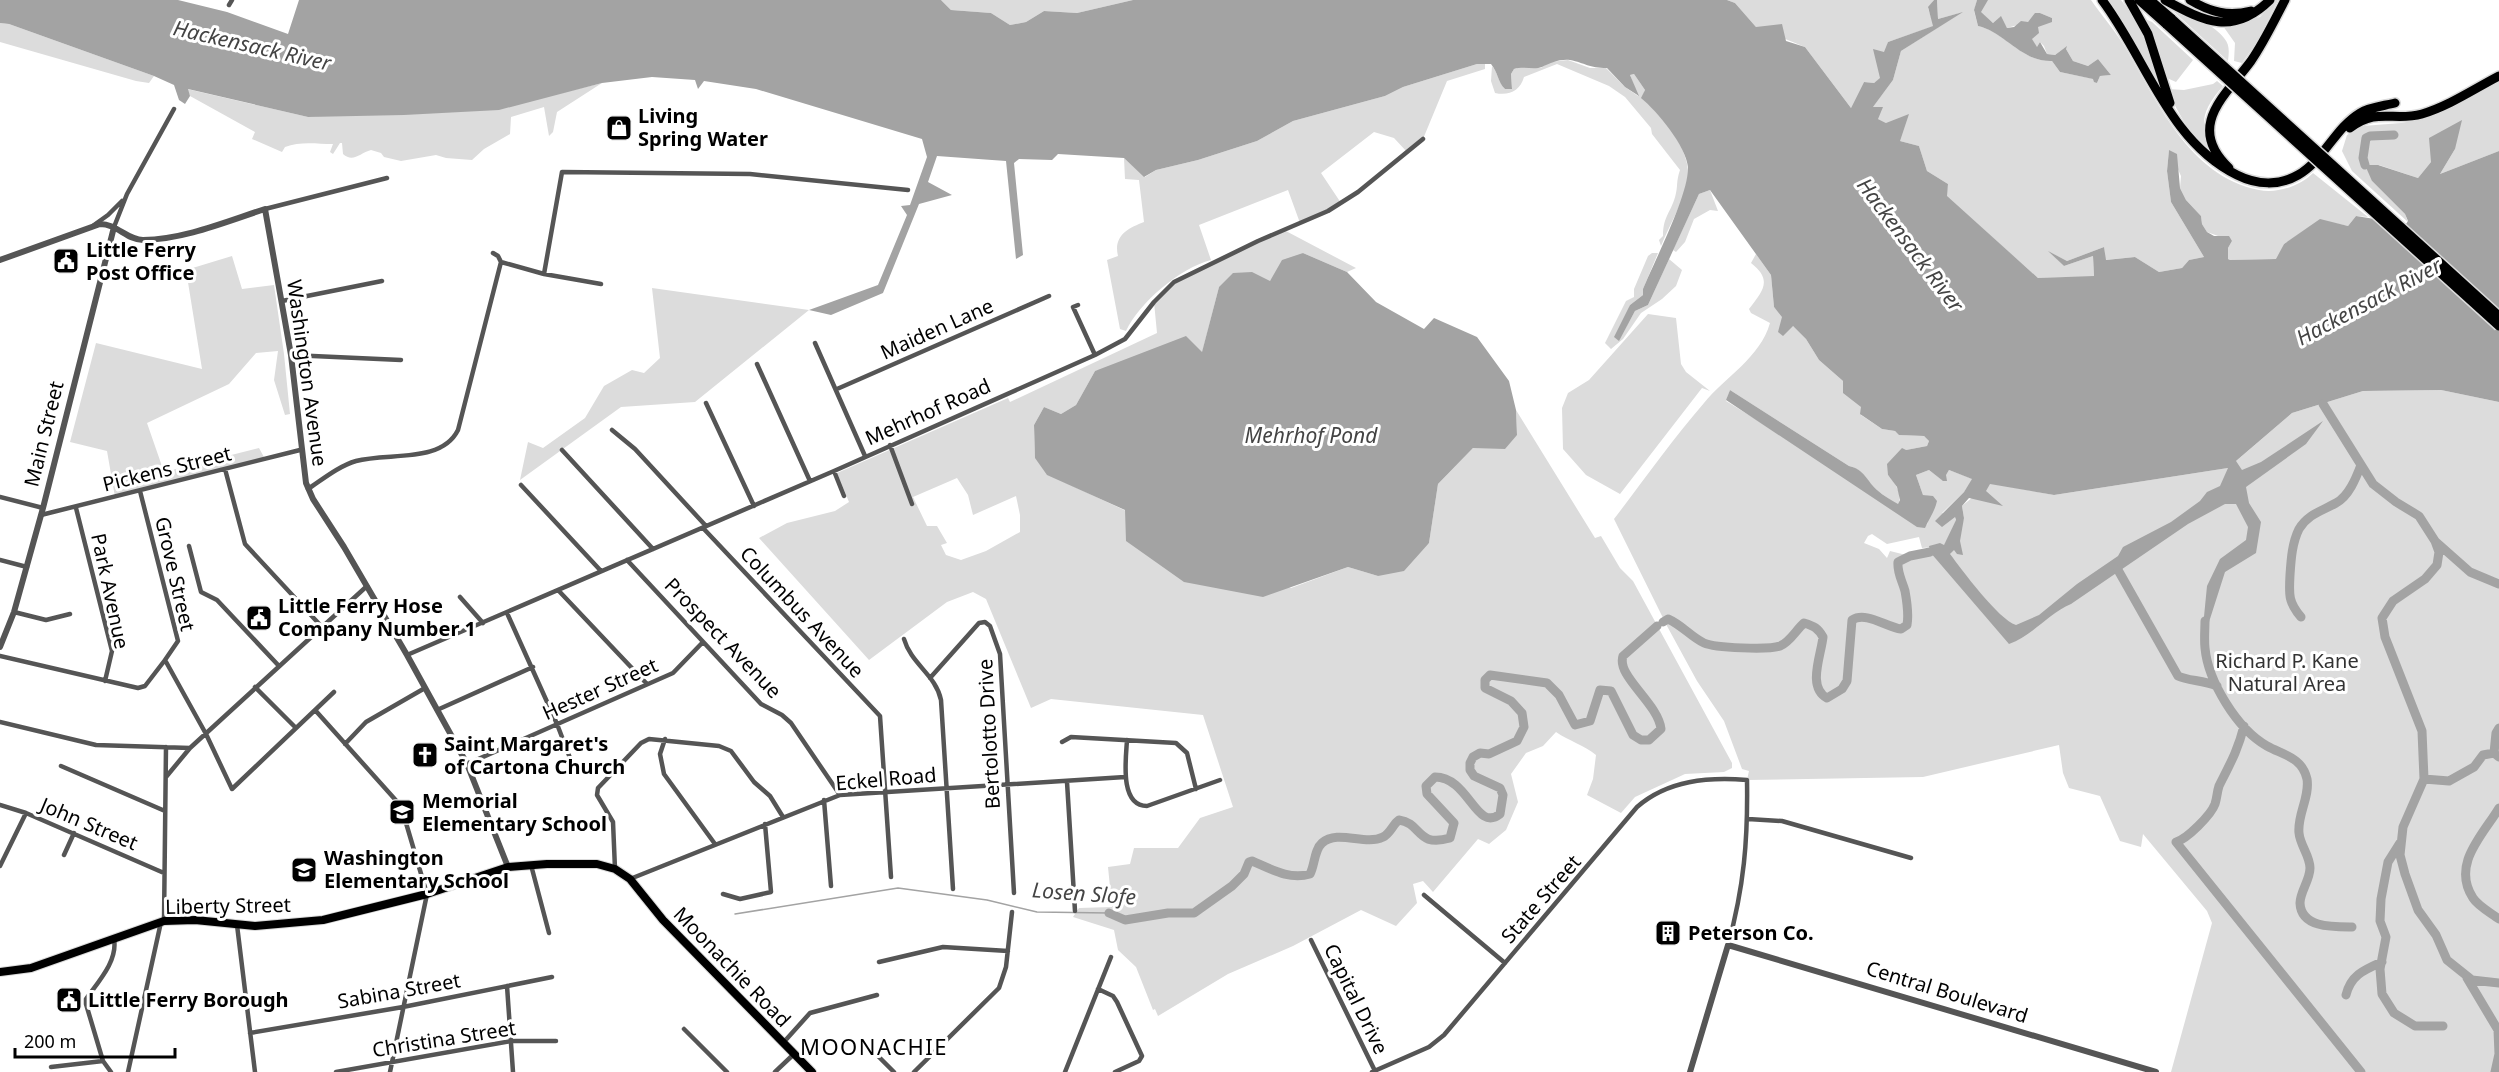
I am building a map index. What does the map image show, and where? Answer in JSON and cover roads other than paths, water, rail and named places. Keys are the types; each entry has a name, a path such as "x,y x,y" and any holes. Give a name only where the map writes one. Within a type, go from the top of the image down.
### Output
{"highway":[{"path":"2103,0 2170,113 2210,159 2237,175 2262,183 2287,180 2307,169 2358,114 2395,103"},
{"path":"2129,0 2148,34 2170,104 2183,129"},
{"path":"2139,0 2169,22 2499,316"},
{"path":"2150,0 2169,22 2499,326"},
{"path":"2165,0 2200,18 2217,23 2240,21 2267,3"},
{"path":"2237,175 2224,163 2215,150 2210,132 2212,116 2221,97 2261,45 2285,0"},
{"path":"2193,1 2213,11 2231,14 2245,13 2267,3"},
{"path":"2330,146 2363,119 2377,115 2407,116 2424,113 2499,76"}],"main road":[{"name":"Liberty Street","path":"0,972 32,968 162,921 195,920 237,925 274,925 323,920 427,894 507,867 587,863 615,869 630,879 654,909"},
{"name":"Moonachie Road","path":"654,909 812,1072"}],"street":[{"path":"114,226 127,194 174,109"},
{"name":"Mehrhof Road","path":"407,655 810,482 1095,355 1125,339 1154,302 1174,282 1258,241 1328,211 1358,192 1423,139"},
{"path":"544,274 562,172 750,174 908,190"},
{"path":"0,260 100,224 114,226 141,240 179,236 265,209 387,178"},
{"path":"89,228 109,214 127,194"},
{"name":"Washington Avenue","path":"265,209 291,355 300,450 308,489 407,655 467,764 507,867"},
{"name":"Main Street","path":"0,647 14,612 42,512 114,226"},
{"path":"308,489 354,462 432,452 450,442 458,430 501,262 493,253"},
{"path":"501,262 544,274 601,284"},
{"path":"282,301 382,281"},
{"name":"Maiden Lane","path":"837,390 1049,296"},
{"path":"1078,305 1073,307 1095,355"},
{"path":"815,343 865,456"},
{"path":"291,355 401,360"},
{"path":"757,364 810,482"},
{"path":"706,403 754,506"},
{"name":"Columbus Avenue","path":"612,430 635,449 704,527 880,716 885,792"},
{"path":"890,445 912,504"},
{"name":"Pickens Street","path":"42,512 76,508 300,450"},
{"path":"562,450 653,549"},
{"path":"225,469 245,544 322,627"},
{"path":"834,471 844,496"},
{"path":"521,485 601,571"},
{"name":"Grove Street","path":"140,491 178,641 165,660 206,734 232,789 296,728"},
{"path":"0,497 42,512"},
{"name":"Park Avenue","path":"76,508 112,651 105,681"},
{"path":"189,546 199,589 204,595 217,600 279,666"},
{"path":"0,560 27,567"},
{"name":"Prospect Avenue","path":"627,560 761,704 791,723 840,795"},
{"path":"166,777 190,748 367,586"},
{"path":"558,590 647,684"},
{"path":"460,597 483,623"},
{"path":"14,612 46,620 70,614"},
{"path":"507,613 533,667 570,758"},
{"name":"Bertolotto Drive","path":"930,678 979,623 985,622 990,626 1000,654 1014,893"},
{"path":"904,639 909,654 937,687 941,700 953,889"},
{"name":"Hester Street","path":"467,764 673,673 703,642"},
{"path":"0,656 142,688 165,660"},
{"path":"437,710 533,667"},
{"path":"255,687 296,728 334,692"},
{"path":"345,744 366,722 425,688"},
{"path":"315,710 401,806 427,894 390,1072"},
{"path":"0,722 96,745 190,748"},
{"path":"1062,742 1071,737 1172,742 1181,745 1187,753 1196,789"},
{"path":"615,869 613,822 597,795 598,788 643,741 655,738 665,739 719,746 731,751 754,782 770,796 783,817"},
{"path":"665,739 660,754 664,774 715,844"},
{"path":"1127,740 1125,777 1132,800 1143,807 1220,780"},
{"path":"128,1072 162,921 166,747"},
{"path":"61,766 165,811"},
{"name":"Eckel Road","path":"630,879 840,795 1125,777"},
{"name":"State Street","path":"1373,1071 1420,1052 1437,1041 1644,801 1675,786 1694,780 1722,778 1747,780 1748,819"},
{"path":"1067,782 1075,911"},
{"path":"885,792 891,877"},
{"path":"824,800 831,886"},
{"name":"John Street","path":"0,805 26,813 164,873"},
{"path":"0,866 26,813"},
{"path":"1690,1072 1740,902 1748,819 1782,821 1911,858"},
{"path":"723,894 740,899 771,892 765,824"},
{"path":"64,855 74,833"},
{"path":"531,865 549,933"},
{"path":"1424,895 1505,963"},
{"path":"914,1072 993,995 1005,974 1012,912"},
{"path":"237,925 255,1072"},
{"path":"111,1072 103,1062 86,999 113,958 116,949 114,939"},
{"name":"Capital Drive","path":"1311,940 1373,1071"},
{"name":"Central Boulevard","path":"1728,945 2156,1072"},
{"path":"879,962 943,947 1008,951"},
{"path":"1065,1072 1111,957"},
{"name":"Sabina Street","path":"250,1033 404,1007 552,977"},
{"path":"507,986 513,1072"},
{"path":"1098,989 1113,996 1117,1002 1142,1056 1139,1061 1115,1072"},
{"path":"783,1043 810,1013 878,995"},
{"path":"684,1029 727,1072"},
{"path":"862,1040 894,1072"},
{"name":"Christina Street","path":"336,1072 511,1041 556,1041"},
{"path":"776,1072 794,1054"},
{"path":"51,1067 103,1062"}],"water":[{"name":"Hackensack River","path":"0,0 178,0 227,12 288,34 299,0 941,0 951,10 991,13 1010,25 1026,22 1044,11 1077,13 1133,0 1727,0 1735,3 1756,27 1782,24 1786,41 1805,47 1851,108 1864,82 1874,83 1880,78 1873,49 1884,52 1888,42 1933,26 1928,7 1934,0 1937,0 1938,19 1963,12 1901,51 1893,80 1873,107 1883,107 1878,119 1886,123 1909,114 1900,141 1919,146 1927,171 1948,184 1947,196 2038,278 2094,276 2093,256 2064,266 2048,251 2067,261 2104,247 2106,260 2135,257 2159,272 2182,268 2189,260 2204,257 2171,202 2167,171 2169,150 2177,154 2180,188 2186,200 2201,216 2202,224 2207,232 2214,236 2229,236 2232,241 2228,248 2228,259 2230,260 2276,259 2284,244 2320,219 2348,226 2356,216 2406,224 2408,221 2405,214 2372,181 2365,165 2378,165 2418,178 2431,162 2429,138 2462,120 2455,149 2440,174 2499,151 2499,402 2441,390 2363,391 2292,413 2236,461 2242,470 2261,462 2323,421 2306,444 2246,487 2249,503 2261,522 2256,553 2225,572 2201,647 2207,586 2220,559 2246,540 2248,527 2236,504 2225,504 2188,524 2055,613 2025,636 2009,644 1930,552 1929,546 1940,543 1944,545 1956,520 1955,517 1942,527 1935,521 1964,492 1972,479 1949,470 1946,475 1947,481 1943,481 1929,470 1916,475 1923,495 1933,496 1937,501 1925,528 1917,527 1726,400 1730,390 1858,470 1877,490 1898,504 1900,500 1897,487 1888,475 1887,464 1902,448 1906,450 1927,446 1929,441 1924,436 1899,435 1895,431 1882,429 1860,414 1861,407 1843,393 1843,381 1819,360 1806,339 1793,326 1783,336 1778,332 1782,317 1774,307 1771,275 1710,190 1699,194 1648,305 1635,311 1619,341 1614,337 1630,305 1643,295 1643,289 1683,193 1688,167 1682,149 1670,130 1641,98 1645,90 1634,74 1630,75 1639,96 1625,87 1607,68 1570,60 1539,68 1514,69 1511,74 1512,89 1505,89 1491,64 1477,64 1403,87 1385,96 1293,121 1257,141 1198,160 1156,170 1144,177 1124,158 1058,154 1052,160 1019,159 1014,163 1023,255 1016,259 1006,161 937,156 928,182 952,195 919,204 883,293 831,315 809,310 878,285 907,215 901,206 910,205 927,157 922,139 756,89 704,81 698,89 695,80 652,77 602,83 499,110 308,117 188,89 190,96 185,104 179,100 174,85 154,76 9,24 0,23","holes":["2228,468 2220,486 2207,492 2200,501 2171,522 2123,547 2118,556 2077,584 2039,615 2016,625 2008,621 1990,604 1950,554 1954,550 1957,554 1963,555 1960,541 1964,518 1962,506 1969,498 2003,506 1986,491 1990,484 2054,495"]},
{"path":"1977,0 1988,0 1981,12 1993,23 2001,16 2007,28 2014,27 2021,21 2028,22 2035,13 2052,18 2052,22 2038,27 2039,33 2032,39 2037,47 2040,42 2047,54 2055,55 2067,46 2066,49 2073,61 2088,66 2098,59 2111,75 2100,76 2097,83 2093,79 2060,72 2052,61 2031,57 2022,52 1997,34 1978,26 1974,10"},
{"name":"Mehrhof Pond","path":"1303,253 1347,272 1376,302 1424,329 1434,318 1477,337 1509,381 1516,410 1517,435 1505,449 1473,448 1438,484 1429,543 1404,571 1378,576 1348,567 1263,597 1184,582 1126,541 1125,510 1047,475 1035,458 1034,425 1044,407 1061,414 1076,405 1095,371 1186,336 1202,352 1219,287 1233,273 1252,272 1270,281 1282,260"}],"waterway":[{"path":"2365,165 2363,158 2366,138 2394,135"},
{"path":"2323,404 2373,484 2419,516 2435,541 2439,552 2437,565 2425,579 2393,601 2382,618 2385,637 2422,731 2424,779 2403,827 2400,855 2418,910 2436,935 2447,960 2472,980 2499,983"},
{"path":"2301,617 2294,607 2290,593 2291,558 2297,534 2307,520 2345,496 2361,465"},
{"path":"2435,541 2470,572 2499,584"},
{"name":"Losen Slofe","path":"1663,622 1668,619 1695,638 1710,645 1742,648 1780,646 1790,639 1804,623 1813,626 1823,637 1816,679 1821,693 1827,698 1842,689 1847,681 1852,620 1870,618 1901,629 1907,625 1908,612 1898,562 1910,556 1930,552"},
{"path":"2118,570 2178,676 2217,686"},
{"path":"2205,621 2207,661 2226,703 2245,728 2256,738 2296,761 2305,772 2307,792 2299,833 2310,868 2300,899 2302,911 2312,922 2336,927 2352,927"},
{"name":"Losen Slofe","path":"1109,913 1125,920 1168,913 1194,913 1232,886 1244,874 1249,862 1252,861 1287,875 1310,874 1317,850 1328,839 1336,837 1376,839 1385,836 1399,820 1412,825 1420,834 1431,840 1450,838 1454,823 1427,794 1426,786 1435,777 1447,779 1456,785 1484,816 1492,818 1500,814 1503,795 1500,788 1474,776 1470,770 1470,763 1473,757 1480,753 1489,754 1517,741 1524,727 1522,713 1511,701 1485,688 1485,680 1490,675 1547,683 1559,695 1575,725 1590,721 1600,690 1611,691 1633,735 1641,740 1649,740 1661,729 1658,719 1622,664 1623,656 1657,626"},
{"path":"2244,726 2236,750 2219,786 2213,809 2192,832 2176,842 2361,1072"},
{"path":"2494,753 2496,733 2499,728"},
{"path":"2424,779 2449,781 2474,767 2483,755 2494,753 2499,757"},
{"path":"2499,808 2472,850 2467,862 2466,873 2467,885 2475,901 2499,919"},
{"path":"2400,843 2388,862 2381,899 2380,921 2386,937 2380,969 2382,994 2394,1013 2415,1026 2443,1026"},
{"name":"Losen Slofe","path":"735,914 898,888 987,900 1037,912 1109,913"},
{"path":"2346,995 2355,978 2382,962"},
{"path":"2467,978 2498,1030 2499,1054 2495,1072"}],"place":[{"name":"Living Spring Water","path":"619,128"},
{"name":"Little Ferry Post Office","path":"66,261"},
{"name":"Little Ferry Hose Company Number 1","path":"259,618"},
{"name":"Saint Margaret's of Cartona Church","path":"425,755"},
{"name":"Memorial Elementary School","path":"402,812"},
{"name":"Washington Elementary School","path":"304,870"},
{"name":"Peterson Co.","path":"1668,933"},
{"name":"Little Ferry Borough","path":"69,1000"}],"district":[{"name":"MOONACHIE","path":"874,1047"}],"park label":[{"name":"Richard P. Kane Natural Area","path":"2287,672"}]}
